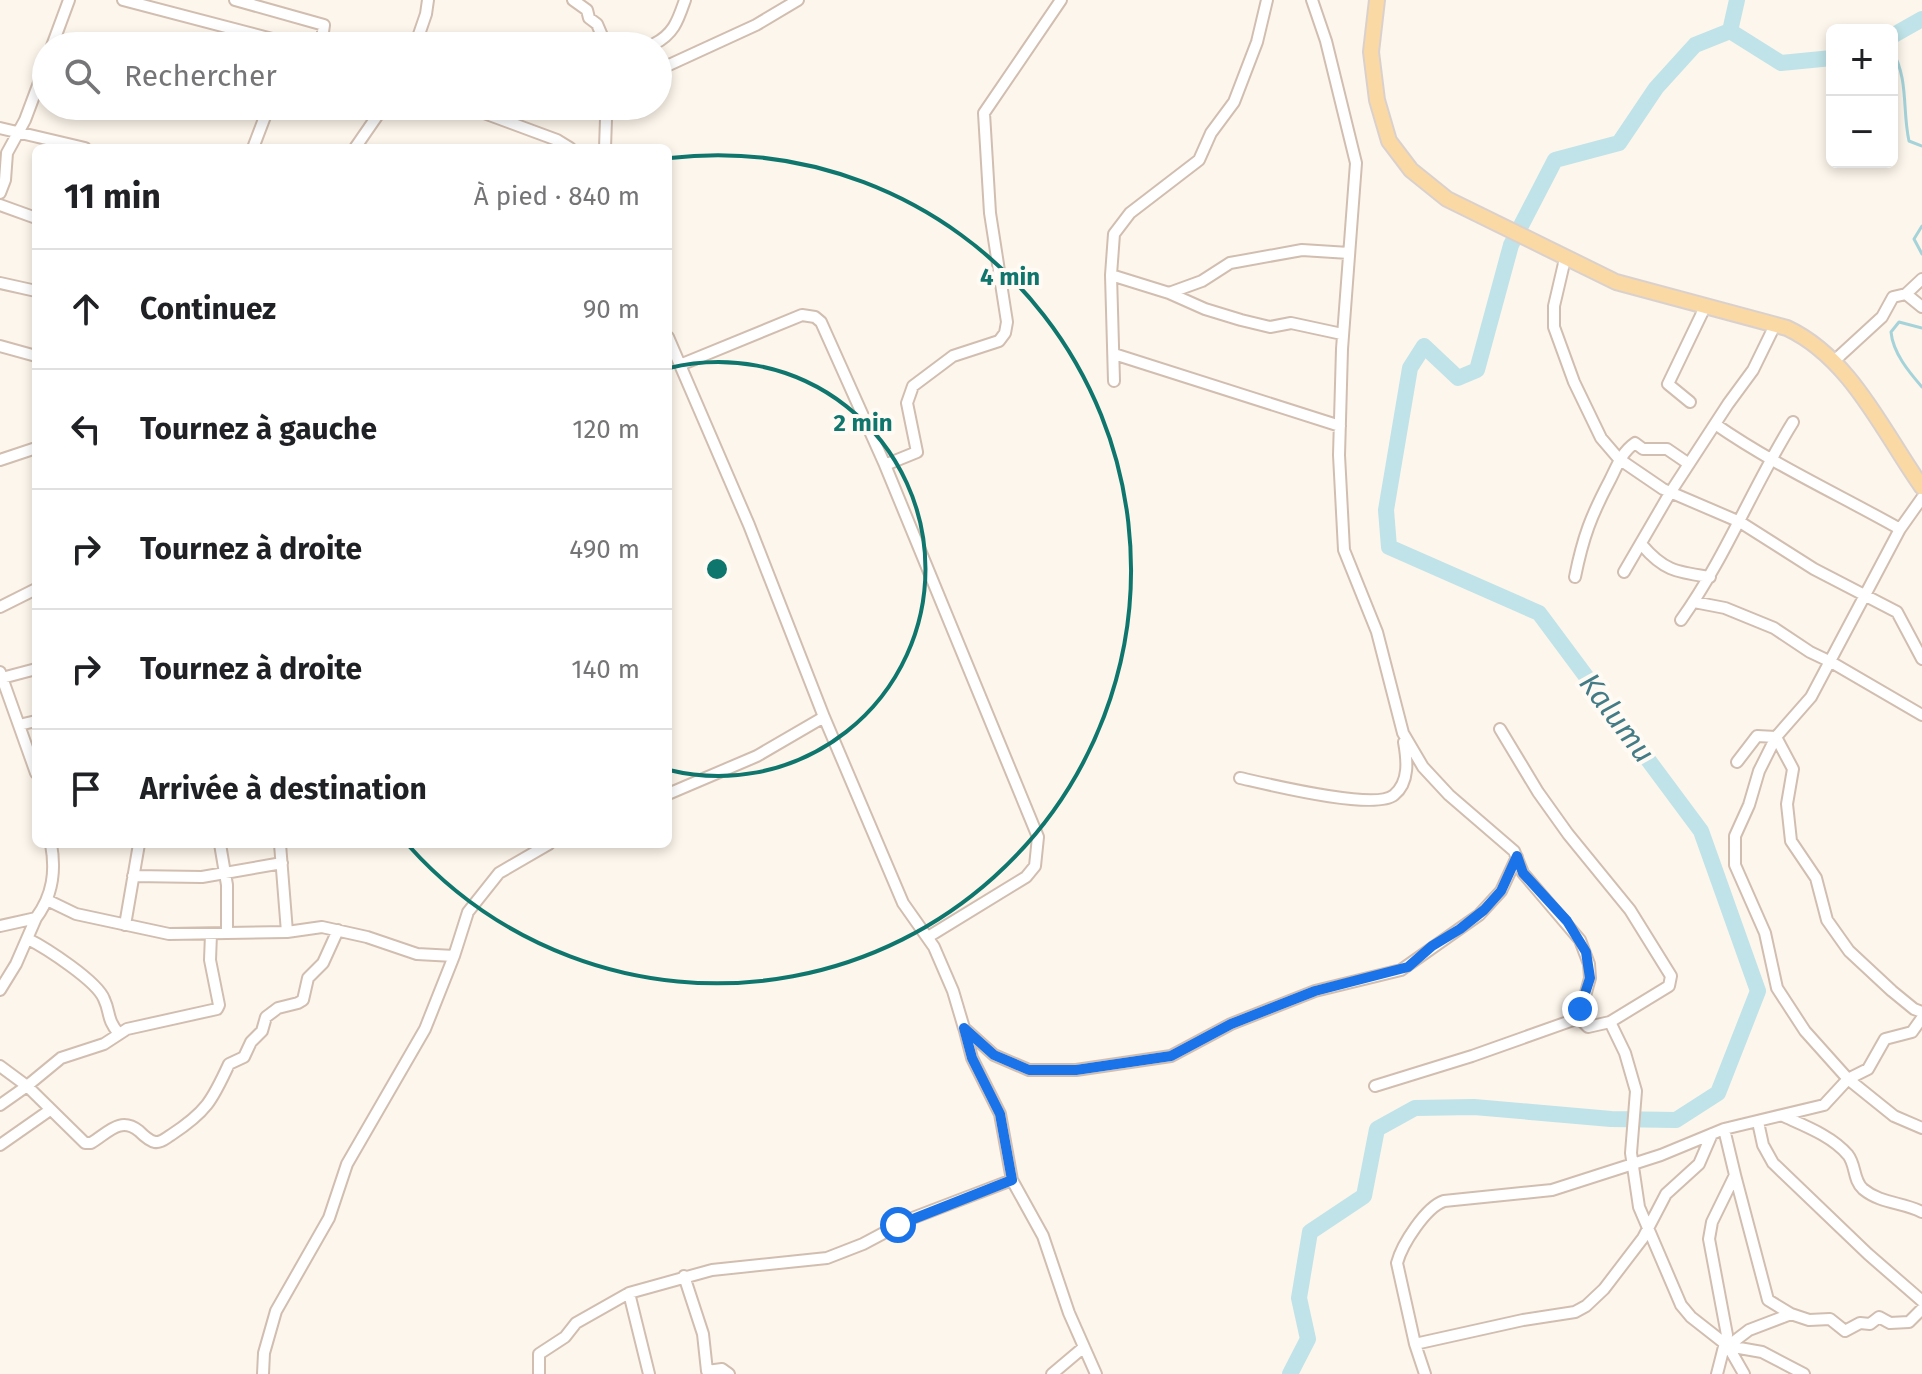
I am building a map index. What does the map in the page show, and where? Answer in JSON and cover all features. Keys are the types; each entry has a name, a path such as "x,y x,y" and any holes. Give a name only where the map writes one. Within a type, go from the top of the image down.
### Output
{"main road":[{"path":"1377,0 1371,52 1377,100 1389,141 1411,170 1447,199 1616,282 1802,335 1833,362 1857,389 1922,487"}],"street":[{"path":"57,32 69,0"},
{"path":"123,0 243,32"},
{"path":"235,0 324,25 323,32"},
{"path":"420,32 428,0"},
{"path":"573,0 587,10 600,32"},
{"path":"671,32 685,0"},
{"path":"672,64 756,25 798,0"},
{"path":"885,465 917,452 907,403 919,379 953,356 993,345 1005,333 1007,322 990,213 984,113 1061,0"},
{"path":"1114,381 1111,245 1116,230 1130,213 1195,164 1211,133 1234,102 1257,42 1267,0"},
{"path":"1240,778 1373,801 1393,796 1403,781 1407,760 1377,632 1356,585 1342,539 1342,334 1356,163 1326,41 1312,0"},
{"path":"0,193 5,180 7,153 32,101"},
{"path":"255,144 264,120"},
{"path":"358,144 374,120"},
{"path":"503,120 564,144"},
{"path":"605,144 606,120"},
{"path":"0,128 69,144"},
{"path":"0,205 32,217"},
{"path":"1169,293 1202,281 1230,263 1302,250 1349,253"},
{"path":"1565,259 1554,306 1554,327 1574,382 1601,438 1619,459 1670,493 1740,522 1814,569 1900,615 1922,659"},
{"path":"1111,275 1241,320 1270,327 1291,323 1342,334"},
{"path":"1833,362 1882,317 1893,297 1906,294 1922,279"},
{"path":"0,283 32,290"},
{"path":"1906,294 1922,307"},
{"path":"1690,402 1668,384 1705,307"},
{"path":"680,365 802,315 815,317 821,322 885,465 1038,837 1035,866 1026,877 928,937"},
{"path":"1624,572 1670,493 1753,370 1775,325"},
{"path":"0,346 32,354"},
{"path":"672,346 755,539 824,717 903,903 913,921 928,937 953,991 972,1058 1000,1114 1012,1180 1043,1236 1062,1297 1096,1374"},
{"path":"1114,354 1340,426"},
{"path":"1681,620 1710,577 1769,460 1793,422"},
{"path":"1715,424 1769,460 1801,474 1900,529"},
{"path":"1575,577 1590,518 1619,459 1635,443 1643,449 1667,449 1689,464"},
{"path":"0,460 32,449"},
{"path":"1922,498 1900,529 1808,702 1776,737 1759,771 1735,836 1734,861 1765,933 1779,993 1805,1031 1848,1079 1894,1116 1922,1128"},
{"path":"1642,545 1658,563 1667,568 1710,577"},
{"path":"0,607 32,591"},
{"path":"1694,602 1725,608 1774,628 1810,652 1922,714"},
{"path":"32,670 1,675 32,762"},
{"path":"672,792 770,750 824,717"},
{"path":"19,725 32,722"},
{"path":"1500,729 1560,824 1630,910 1671,976 1669,986 1610,1022 1588,1027 1579,1018"},
{"path":"1403,733 1433,779 1517,856 1523,873 1567,921 1586,952 1590,978 1579,1018"},
{"path":"1737,762 1757,736 1776,737"},
{"path":"1776,737 1793,769 1787,804 1790,838 1817,881 1827,920 1849,951 1914,1009 1922,1012"},
{"path":"0,990 47,900 54,870 51,848"},
{"path":"125,925 138,848"},
{"path":"221,848 229,907 227,933"},
{"path":"280,848 287,932"},
{"path":"263,1374 276,1311 329,1218 347,1164 425,1029 468,912 488,884 513,863 541,848"},
{"path":"964,1028 994,1055 1029,1070 1076,1070 1171,1056 1231,1024 1315,991 1408,967 1484,910 1501,891 1517,856"},
{"path":"133,876 202,877 282,863"},
{"path":"47,900 76,914 169,934 287,932 322,927 417,954 454,956"},
{"path":"0,926 36,918"},
{"path":"0,1066 27,1086 81,1141 88,1144 123,1124 133,1127 152,1141 161,1141 193,1121 212,1101 229,1064 244,1057 251,1042 262,1031 266,1017 278,1008 303,1000 308,978 323,963 338,930"},
{"path":"0,1105 61,1058 104,1044 138,1026 217,1009 219,1005 210,960 211,934"},
{"path":"28,939 56,954 102,994 108,1019 119,1034"},
{"path":"1375,1086 1579,1018"},
{"path":"1425,1374 1415,1344 1397,1260 1425,1214 1435,1204 1547,1191 1632,1165 1724,1129 1824,1105 1848,1079 1868,1069 1885,1039 1912,1032 1922,1018"},
{"path":"1610,1022 1635,1082 1632,1165 1639,1207 1647,1230 1685,1312 1727,1345 1744,1374"},
{"path":"0,1145 50,1110"},
{"path":"1783,1116 1821,1134 1846,1153 1859,1184 1874,1197 1922,1212"},
{"path":"1758,1122 1763,1145 1773,1163 1922,1301"},
{"path":"1724,1129 1765,1294 1772,1305 1809,1320 1830,1319 1848,1331 1860,1323 1870,1324 1879,1317 1890,1323 1909,1322 1922,1309"},
{"path":"1415,1344 1580,1310 1604,1289 1647,1230 1666,1194 1703,1158 1712,1134"},
{"path":"1717,1374 1727,1345 1726,1324 1709,1231 1735,1175"},
{"path":"539,1374 539,1354 565,1337 576,1323 629,1293 684,1276 722,1269 827,1258 863,1244 910,1219 1012,1180"},
{"path":"684,1276 703,1334 702,1372 722,1369 729,1374"},
{"path":"629,1293 649,1374"},
{"path":"1727,1345 1749,1330 1791,1314"},
{"path":"1727,1345 1762,1352 1804,1374"},
{"path":"1052,1374 1084,1347"}],"waterway":[{"name":"Kalumu","path":"1290,1374 1308,1339 1299,1298 1310,1232 1364,1196 1377,1129 1415,1108 1474,1107 1611,1119 1676,1120 1718,1093 1758,991 1701,831 1539,613 1389,547 1386,510 1410,368 1424,346 1458,378 1477,370 1511,245 1555,160 1619,143 1656,88 1695,45 1730,31 1737,0"},
{"path":"1898,33 1922,19"},
{"path":"1730,31 1781,63 1826,59"},
{"path":"1898,64 1909,141 1922,146"},
{"path":"1922,226 1914,239 1922,254"},
{"path":"1922,328 1899,322 1891,332 1898,355 1922,387"}],"route":[{"path":"898,1225 1012,1180 1004,1126 972,1058 964,1028 994,1055 1029,1070 1076,1070 1171,1056 1231,1024 1315,991 1408,967 1484,910 1501,891 1517,856 1523,873 1567,921 1586,952 1590,978 1580,1009"}]}
